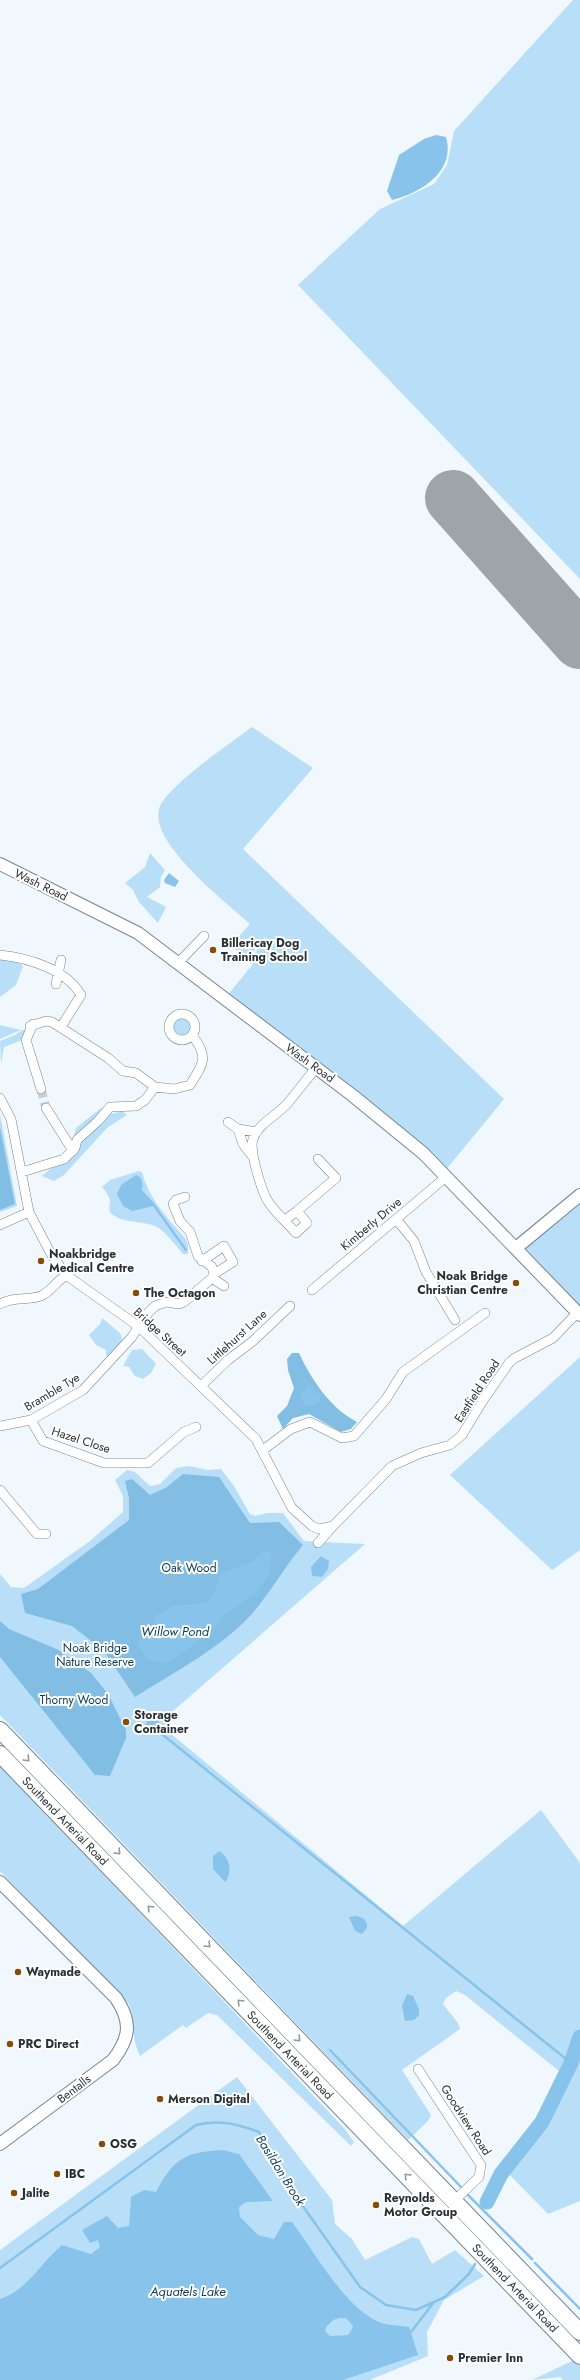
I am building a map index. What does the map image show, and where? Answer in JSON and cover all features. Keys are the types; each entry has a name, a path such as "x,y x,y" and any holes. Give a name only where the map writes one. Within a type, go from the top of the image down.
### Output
{"highway":[{"name":"Southend Arterial Road","path":"0,1730 580,2332"},
{"name":"Southend Arterial Road","path":"0,1754 580,2356"},
{"path":"479,2227 580,2323"}],"street":[{"name":"Wash Road","path":"0,864 29,881 110,918 144,938 402,1133 579,1314"},
{"path":"178,963 204,936"},
{"path":"0,955 13,956 48,968 74,984 81,995 61,1027"},
{"path":"56,984 61,960"},
{"path":"41,1089 26,1040 31,1025 46,1021 61,1027 108,1058 122,1070 136,1073 155,1087 174,1089 190,1085 204,1057 203,1050 192,1035"},
{"path":"297,1211 307,1224 296,1233 269,1203 263,1192 252,1147 257,1132 286,1105 316,1068"},
{"path":"22,1172 57,1163 73,1151 77,1140 98,1121 110,1107 136,1106 145,1100 155,1087"},
{"name":"Bridge Street","path":"0,1098 11,1118 29,1212 51,1254 66,1275 138,1326 256,1439 292,1508 312,1526 319,1529 336,1523"},
{"path":"46,1108 73,1151"},
{"path":"228,1122 238,1129 257,1132"},
{"path":"238,1129 243,1144 255,1160"},
{"path":"285,1220 336,1178 318,1158"},
{"name":"Kimberly Drive","path":"312,1290 446,1177"},
{"path":"516,1248 580,1195"},
{"path":"185,1197 176,1200 173,1204 180,1221 190,1232 198,1256 202,1261 212,1267 213,1276 224,1286"},
{"path":"0,1225 29,1212"},
{"path":"396,1219 425,1257 426,1272 455,1320"},
{"name":"Bramble Tye","path":"0,1426 31,1420 83,1390 132,1336 138,1326 155,1306 166,1302 179,1304 184,1302 213,1276 233,1262 224,1246 202,1261"},
{"path":"0,1304 10,1298 35,1298 43,1295 66,1275"},
{"name":"Littlehurst Lane","path":"201,1386 228,1360 253,1341 290,1306"},
{"path":"263,1450 295,1427 310,1422 342,1438 354,1436 386,1399 403,1372 451,1339 485,1313"},
{"name":"Eastfield Road","path":"318,1543 392,1466 421,1453 450,1445 462,1434 509,1363 515,1358 553,1338 579,1314"},
{"name":"Hazel Close","path":"31,1420 43,1440 104,1463 148,1463 184,1432 196,1427"},
{"path":"0,1490 37,1534 46,1534"},
{"name":"Bentalls","path":"0,1882 116,1998 124,2009 127,2022 127,2035 123,2047 113,2060 0,2144"},
{"name":"Goodview Road","path":"418,2069 481,2165 479,2177 454,2201"}],"green space":[{"path":"573,0 580,0 580,579 298,285 380,209 434,184 447,165 454,131"},
{"path":"252,727 313,768 243,849 504,1099 445,1171 226,997 253,964 249,961 266,938 263,936 265,938 247,959 231,945 250,924 208,887 177,855 166,838 159,823 159,809 173,789 185,778"},
{"path":"150,853 165,870 161,877 160,887 147,897 166,907 158,923 139,902 133,890 125,883 145,867"},
{"path":"0,957 16,961 23,966 16,985 0,997"},
{"path":"182,1014 191,1018 195,1027 191,1036 182,1040 173,1036 169,1027 173,1018"},
{"path":"0,1025 21,1030 0,1039"},
{"path":"31,1025 25,1039 4,1047 1,1064 0,1041 15,1035"},
{"path":"101,1108 104,1109 91,1124 73,1139 76,1128"},
{"path":"122,1111 127,1115 107,1128 64,1175 54,1181 42,1176 50,1169 63,1163 80,1143 108,1115"},
{"path":"0,1114 17,1206 0,1212"},
{"path":"0,1127 15,1204 0,1210"},
{"path":"139,1171 142,1172 149,1191 159,1207 185,1238 188,1245 188,1254 183,1254 157,1227 146,1223 123,1220 110,1212 110,1201 107,1193 102,1187 110,1180"},
{"path":"580,1194 580,1306 541,1275 516,1248"},
{"path":"102,1318 120,1333 122,1338 121,1344 110,1356 106,1356 106,1350 96,1345 89,1335 100,1324"},
{"path":"142,1349 156,1364 151,1373 143,1379 135,1376 129,1367 123,1366 132,1350"},
{"path":"292,1353 299,1353 309,1373 330,1401 357,1422 351,1429 341,1432 309,1414 293,1418 283,1429 277,1416 287,1406 294,1388 288,1370 287,1359"},
{"path":"580,1357 580,1550 552,1570 450,1475"},
{"name":"Noak Bridge Nature Reserve","path":"189,1466 208,1470 221,1469 234,1486 250,1514 255,1516 267,1513 283,1513 304,1541 365,1544 172,1712 164,1728 403,1926 541,1810 580,1863 580,2201 548,2214 500,2165 537,2122 559,2071 465,1995 456,1991 446,1998 443,2004 458,2023 460,2029 402,2070 431,2115 428,2121 408,2140 0,1715 0,1574 11,1587 24,1588 90,1541 123,1512 123,1496 115,1480 127,1470 135,1472 150,1486 160,1484 176,1468"},
{"name":"Oak Wood","path":"183,1474 219,1477 250,1523 279,1522 303,1545 256,1609 231,1634 183,1668 135,1697 104,1651 72,1626 25,1613 21,1594 38,1589 129,1520 129,1498 125,1481 132,1479 150,1495 167,1487"},
{"name":"Thorny Wood","path":"0,1621 9,1629 59,1650 91,1673 108,1694 126,1730 126,1738 110,1776 95,1775 0,1657"},
{"path":"0,1765 344,2128 354,2142 351,2146 217,2015 208,2013 186,2028 183,2025 140,2056 134,2037 129,2004 0,1871"},
{"name":"Aquatels Lake","path":"237,2077 332,2200 335,2224 352,2239 365,2260 412,2237 419,2239 432,2264 455,2250 484,2276 444,2300 427,2332 428,2356 370,2380 0,2380 0,2250"},
{"path":"574,2360 580,2366 580,2380 563,2380 560,2377 532,2380"}],"water":[{"path":"436,135 446,137 448,149 446,161 441,170 424,186 403,197 392,200 387,191 399,155 424,139"},
{"path":"169,873 179,881 175,887 165,883 164,880"},
{"path":"136,1175 140,1177 142,1181 142,1190 154,1203 153,1206 132,1211 123,1206 117,1194 121,1185"},
{"path":"308,1384 313,1386 314,1394 320,1392 320,1401 310,1407 303,1403 300,1395"},
{"name":"Willow Pond","path":"268,1551 272,1555 268,1576 256,1592 224,1616 219,1623 192,1646 165,1664 147,1659 137,1644 152,1628 155,1616 173,1606 205,1603 215,1593 220,1574 253,1561 261,1552"},
{"path":"321,1556 329,1561 328,1569 322,1577 312,1576 311,1567"},
{"path":"153,1718 158,1720 160,1725 158,1730 153,1732 148,1730 146,1725 148,1720"},
{"path":"219,1851 226,1857 230,1870 225,1882 213,1869 213,1856"},
{"path":"356,1916 363,1918 367,1923 367,1928 362,1934 355,1931 349,1917"},
{"path":"407,1994 413,1996 419,2009 419,2015 414,2020 405,2021 402,2006"},
{"name":"Aquatels Lake","path":"223,2150 239,2154 273,2201 246,2202 239,2207 240,2217 258,2235 274,2239 284,2222 292,2222 331,2278 354,2305 366,2315 379,2322 409,2327 418,2355 343,2380 0,2380 0,2299 19,2289 62,2245 91,2254 100,2247 98,2240 90,2243 82,2230 107,2216 118,2228 129,2226 131,2197 144,2190 156,2192 162,2181 175,2164 190,2155","holes":["346,2318 353,2326 348,2335 330,2336 325,2331 326,2327 333,2320"]}],"waterway":[{"path":"153,1204 186,1250"},
{"path":"158,1731 571,2063"},
{"name":"Basildon Brook","path":"487,2202 501,2174 542,2122 571,2063 580,2037"},
{"path":"330,2050 461,2187"},
{"name":"Basildon Brook","path":"0,2268 196,2125 212,2122 228,2123 259,2132 288,2185 360,2287 386,2305 416,2310 445,2297 469,2274 475,2264"},
{"path":"467,2194 532,2259"},
{"path":"535,2263 580,2309"},
{"path":"411,2332 434,2302"}],"runway":[{"path":"453,498 580,641"}],"tunnel":[{"path":"41,1089 46,1108"}],"place":[{"name":"Billericay Dog Training School","path":"213,950"},
{"name":"Noakbridge Medical Centre","path":"41,1261"},
{"name":"Noak Bridge Christian Centre","path":"516,1283"},
{"name":"The Octagon","path":"136,1293"},
{"name":"Storage Container","path":"126,1722"},
{"name":"Waymade","path":"18,1972"},
{"name":"PRC Direct","path":"10,2044"},
{"name":"Merson Digital","path":"160,2099"},
{"name":"OSG","path":"102,2144"},
{"name":"IBC","path":"57,2174"},
{"name":"Jalite","path":"14,2193"},
{"name":"Reynolds Motor Group","path":"376,2205"},
{"name":"Premier Inn","path":"450,2358"}]}
